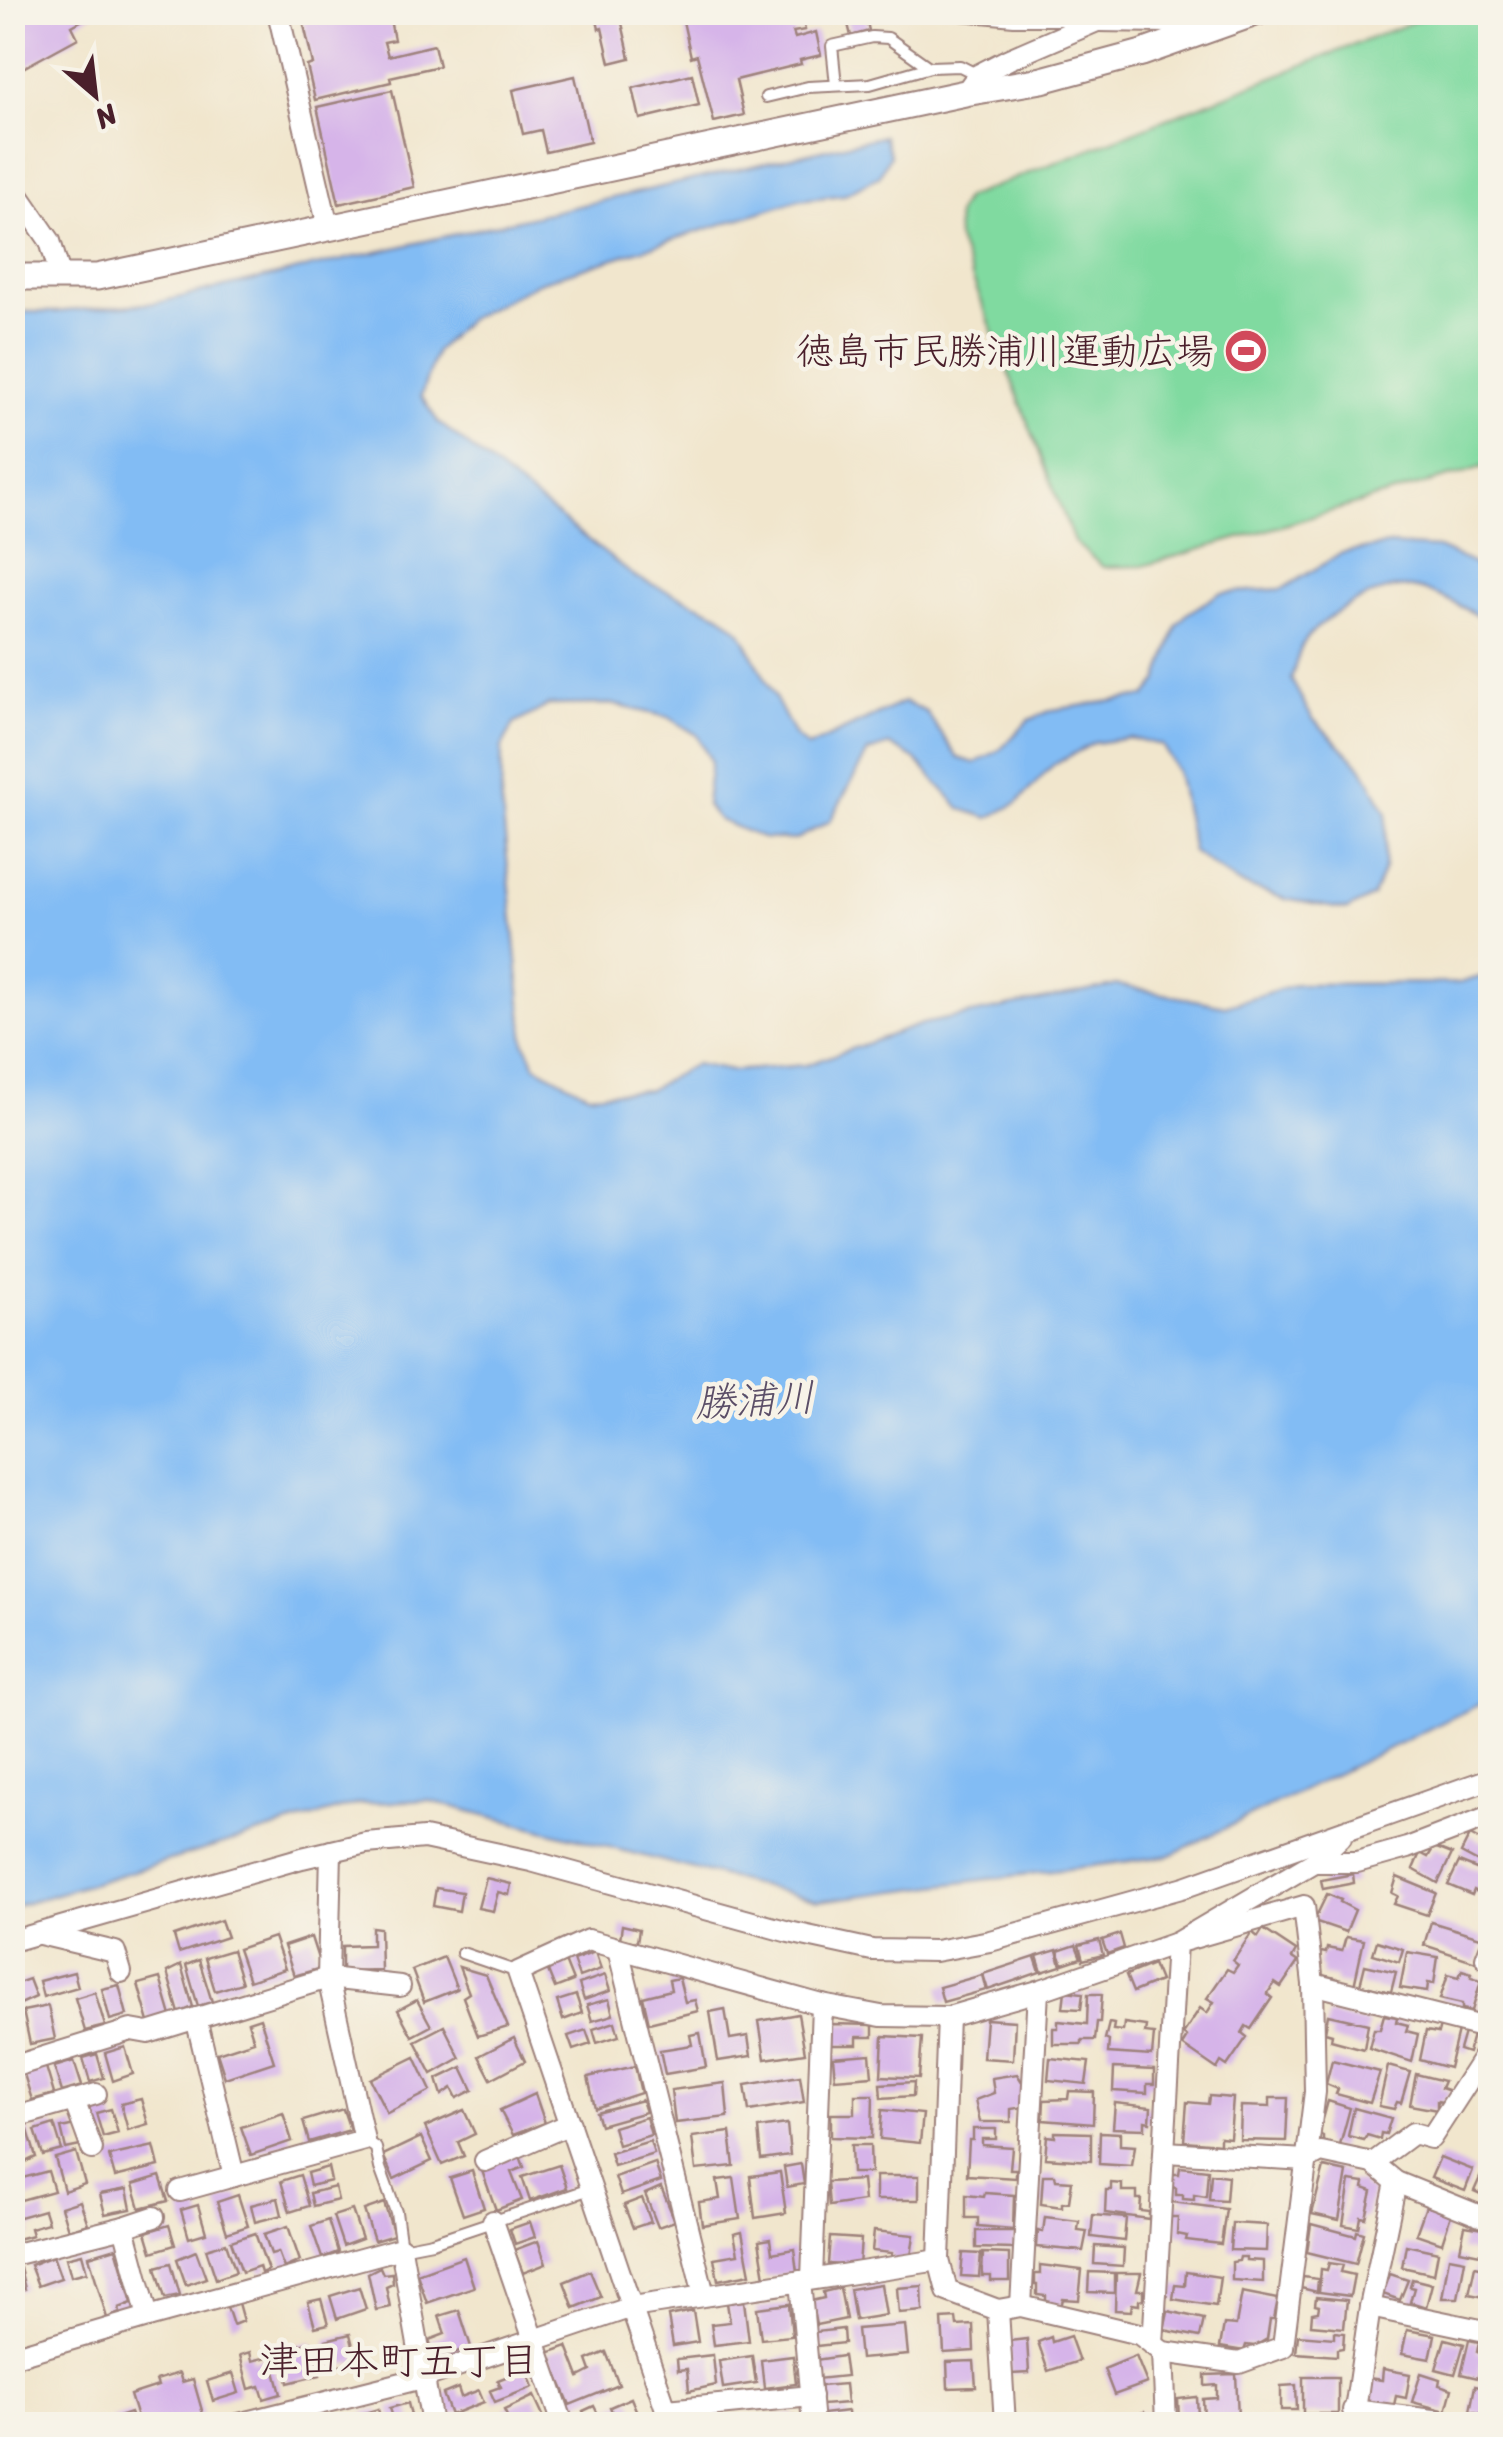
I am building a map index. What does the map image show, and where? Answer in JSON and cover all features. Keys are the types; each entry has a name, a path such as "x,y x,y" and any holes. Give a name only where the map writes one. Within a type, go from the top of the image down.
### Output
{"street":[{"path":"278,12 328,226"},
{"path":"971,84 1009,58 1103,17 1168,22 1223,14 1249,15"},
{"path":"12,277 98,277 971,84 1042,80 1142,53 1249,15"},
{"path":"12,186 50,242 60,278"},
{"path":"12,1941 331,1851 366,1843 424,1838 531,1861 822,1940 872,1950 934,1951 990,1941 1185,1886 1490,1779"},
{"path":"1314,1862 1357,1862 1407,1848 1490,1816"},
{"path":"1176,1943 1314,1862 1350,1829"},
{"path":"180,2191 364,2140 328,1978 331,1851"},
{"path":"811,2396 669,2418 518,1972 588,1940 822,2005 881,2016 948,2017 1304,1906 1313,1984 1315,2092 1283,2347 1239,2363 1158,2348 1139,2334 1021,2306 998,2310 947,2291 940,2260 948,2017"},
{"path":"38,1934 115,1952 121,1972"},
{"path":"1166,2424 1158,2348 1176,1943"},
{"path":"618,1949 704,2295"},
{"path":"12,2067 131,2030 148,2033 328,1978 400,1986"},
{"path":"1313,1984 1490,2029"},
{"path":"1021,2306 1038,1991"},
{"path":"814,2424 806,2280 822,2005"},
{"path":"196,2018 234,2176"},
{"path":"1374,2163 1412,2133 1430,2138 1490,2046"},
{"path":"12,2118 96,2094"},
{"path":"74,2100 92,2149"},
{"path":"484,2161 570,2124"},
{"path":"1165,2152 1306,2160 1320,2152 1374,2163 1396,2182 1490,2220"},
{"path":"1396,2182 1370,2307 1353,2417 1465,2424"},
{"path":"12,2255 154,2217"},
{"path":"493,2221 563,2424"},
{"path":"124,2227 148,2316"},
{"path":"12,2350 15,2356 401,2248 432,2424"},
{"path":"239,2424 306,2416 632,2307 940,2260"},
{"path":"1370,2307 1490,2332"},
{"path":"998,2310 1005,2424"}],"lane":[{"path":"954,12 1014,20 1103,17"},
{"path":"836,85 832,46 872,37 888,38 930,67"},
{"path":"766,97 808,87 870,84 930,67 960,66 971,84"},
{"path":"462,1954 518,1972"},
{"path":"364,2140 376,2148 396,2212 401,2248 432,2242 592,2188"}],"green space":[{"name":"徳島市民勝浦川運動広場","path":"1435,13 1490,13 1490,465 1143,566 1103,567 1074,542 957,238 956,215 965,198"}],"water":[{"name":"勝浦川","path":"883,136 890,155 879,176 843,195 798,200 539,282 467,320 436,351 421,396 438,422 635,577 720,614 741,632 795,736 808,747 904,702 926,712 958,758 975,763 1001,749 1029,720 1052,710 1146,696 1158,682 1177,625 1187,614 1220,593 1282,589 1342,553 1389,545 1438,548 1470,562 1490,577 1490,623 1433,593 1399,588 1353,603 1324,622 1302,646 1291,679 1312,718 1363,768 1387,813 1384,868 1373,896 1347,910 1285,899 1238,883 1193,852 1177,771 1162,745 1130,738 1094,743 1053,765 1017,803 989,818 961,809 915,759 890,745 868,752 830,821 794,840 762,838 719,820 706,805 711,761 697,735 668,717 611,704 549,705 514,724 502,747 501,796 525,1043 536,1066 588,1094 649,1090 695,1064 731,1071 806,1065 922,1024 1118,985 1225,1006 1296,984 1460,983 1490,974 1490,1699 1168,1856 818,1901 427,1800 357,1804 13,1907 13,312 155,303"}],"building":[{"path":"12,12 97,12 72,26 78,38 12,74"},
{"path":"301,12 389,14 394,40 384,42 388,56 434,45 439,66 315,100 307,66 313,64"},
{"path":"595,12 625,12 628,22 622,23 630,58 610,63"},
{"path":"681,12 801,12 805,30 793,32 795,38 816,32 821,55 736,80 744,115 714,122 697,55 691,57"},
{"path":"845,12 865,12 869,31 851,36"},
{"path":"692,74 699,105 640,119 633,88"},
{"path":"575,76 590,142 546,152 541,130 523,134 513,90"},
{"path":"392,90 414,187 339,204 317,107"},
{"path":"1470,1835 1489,1845 1480,1863 1461,1853"},
{"path":"1434,1847 1452,1854 1438,1883 1413,1869 1420,1853 1428,1857"},
{"path":"1459,1862 1489,1874 1479,1893 1474,1890 1472,1895 1448,1885"},
{"path":"1353,1874 1354,1883 1323,1889 1321,1880"},
{"path":"1397,1877 1436,1893 1427,1915 1394,1904 1398,1896 1392,1893"},
{"path":"486,1878 511,1884 509,1895 498,1892 493,1911 478,1908"},
{"path":"436,1888 462,1892 459,1911 433,1906"},
{"path":"1327,1894 1355,1910 1346,1932 1314,1921"},
{"path":"221,1920 227,1937 179,1953 174,1936"},
{"path":"1431,1922 1484,1938 1476,1962 1424,1945"},
{"path":"622,1925 639,1929 637,1942 620,1939"},
{"path":"372,1927 380,1928 381,1970 342,1971 342,1946 372,1945"},
{"path":"1263,1929 1296,1951 1292,1958 1298,1962 1281,1987 1275,1983 1267,1994 1272,1998 1251,2029 1246,2026 1242,2033 1247,2037 1227,2066 1221,2062 1217,2069 1182,2045 1187,2037 1183,2034 1200,2008 1207,2013 1214,2002 1207,1998 1227,1969 1233,1972 1238,1965 1233,1961 1252,1932 1258,1937"},
{"path":"1120,1934 1124,1948 1107,1954 1102,1940"},
{"path":"274,1937 285,1969 249,1981 238,1949"},
{"path":"311,1937 321,1968 294,1976 284,1946"},
{"path":"1346,1937 1364,1940 1354,1986 1335,1983 1336,1978 1321,1975 1322,1967 1318,1966 1321,1952 1326,1953 1327,1948 1342,1951"},
{"path":"1099,1940 1103,1955 1083,1960 1079,1945"},
{"path":"1377,1941 1403,1949 1399,1962 1373,1954"},
{"path":"1076,1945 1081,1958 1063,1964 1058,1951"},
{"path":"232,1950 242,1983 215,1991 205,1958"},
{"path":"1057,1950 1061,1966 1042,1972 1037,1956"},
{"path":"595,1952 601,1969 579,1977 573,1960"},
{"path":"1407,1952 1438,1957 1434,1984 1428,1983 1427,1992 1400,1988"},
{"path":"444,1957 457,1989 424,2002 412,1970"},
{"path":"1035,1957 1040,1972 988,1990 983,1974"},
{"path":"199,1960 212,2002 198,2006 186,1965"},
{"path":"565,1961 573,1981 555,1988 547,1968"},
{"path":"1153,1964 1160,1981 1133,1992 1126,1975"},
{"path":"181,1965 193,2007 179,2013 167,1972"},
{"path":"1365,1965 1396,1972 1391,1992 1360,1985"},
{"path":"459,1967 486,1975 508,2027 478,2036 463,1997 469,1993"},
{"path":"1462,1970 1481,1980 1472,2011 1462,2009 1462,2004 1440,1999 1448,1974 1459,1977"},
{"path":"74,1972 78,1987 43,1997 39,1981"},
{"path":"605,1975 610,1991 584,2000 579,1984"},
{"path":"982,1975 986,1990 943,2002 939,1987"},
{"path":"160,1978 171,2016 149,2022 138,1984"},
{"path":"679,1978 685,2002 695,2000 698,2011 649,2023 643,1997 671,1990 669,1980"},
{"path":"29,1979 36,1997 18,2005 12,1985"},
{"path":"1486,1984 1490,1985 1490,2013 1479,2011"},
{"path":"119,1985 127,2015 110,2020 102,1989"},
{"path":"1065,1991 1083,1993 1081,2009 1063,2008"},
{"path":"95,1992 105,2026 85,2031 75,1998"},
{"path":"1088,1994 1102,1994 1095,2040 1053,2044 1053,2028 1058,2028 1058,2021 1087,2024"},
{"path":"576,1995 582,2013 563,2020 557,2001"},
{"path":"609,1999 613,2015 592,2021 587,2005"},
{"path":"417,2000 431,2026 412,2036 398,2010"},
{"path":"48,2006 55,2039 30,2044 23,2011"},
{"path":"725,2009 730,2039 748,2036 751,2056 718,2061 710,2012"},
{"path":"798,2014 805,2053 765,2059 759,2021"},
{"path":"1328,2015 1368,2024 1364,2049 1331,2040 1332,2034 1325,2032"},
{"path":"1384,2015 1397,2017 1396,2022 1408,2025 1406,2031 1418,2034 1412,2062 1369,2048 1374,2029 1380,2029"},
{"path":"260,2018 274,2062 225,2078 217,2053 254,2041 248,2022"},
{"path":"986,2019 1015,2021 1013,2060 983,2058"},
{"path":"615,2022 619,2036 597,2043 593,2029"},
{"path":"1109,2023 1114,2024 1113,2030 1123,2031 1124,2023 1146,2026 1145,2033 1154,2034 1152,2056 1108,2053 1109,2041 1105,2039"},
{"path":"831,2024 873,2025 873,2037 857,2037 857,2045 831,2045"},
{"path":"444,2026 460,2058 432,2074 415,2041"},
{"path":"1440,2026 1458,2031 1449,2068 1420,2060 1426,2031 1438,2033"},
{"path":"1465,2029 1474,2031 1468,2053 1459,2050"},
{"path":"586,2030 591,2044 573,2050 568,2036"},
{"path":"700,2033 706,2067 665,2074 660,2050 692,2045 690,2035"},
{"path":"883,2036 922,2038 919,2078 881,2076"},
{"path":"514,2038 525,2061 491,2079 479,2056"},
{"path":"125,2047 133,2074 113,2081 105,2053"},
{"path":"97,2054 104,2078 90,2082 83,2058"},
{"path":"870,2054 872,2076 835,2079 833,2057"},
{"path":"415,2057 431,2091 387,2113 370,2079"},
{"path":"1050,2058 1089,2062 1086,2084 1048,2080"},
{"path":"1332,2060 1380,2072 1370,2103 1336,2094 1338,2089 1326,2084"},
{"path":"74,2061 82,2086 62,2092 54,2067"},
{"path":"635,2066 641,2093 595,2108 588,2077"},
{"path":"1388,2066 1410,2072 1401,2103 1397,2102 1394,2109 1379,2106"},
{"path":"46,2067 54,2094 32,2100 24,2074"},
{"path":"462,2067 473,2090 457,2098 452,2088 442,2095 437,2079"},
{"path":"1114,2068 1154,2070 1154,2084 1147,2084 1147,2093 1113,2091"},
{"path":"1017,2074 1026,2088 1024,2107 1011,2109 1011,2122 980,2122 975,2100 994,2093 992,2078"},
{"path":"1416,2074 1444,2081 1441,2088 1450,2091 1442,2102 1437,2101 1437,2110 1410,2105"},
{"path":"800,2076 804,2102 749,2111 745,2085"},
{"path":"914,2082 913,2096 881,2098 880,2084"},
{"path":"725,2083 728,2117 675,2123 671,2090"},
{"path":"1069,2091 1094,2092 1093,2124 1043,2120 1044,2100 1068,2099"},
{"path":"535,2094 545,2123 513,2135 500,2110"},
{"path":"855,2095 873,2095 872,2138 831,2137 831,2114 855,2114"},
{"path":"1209,2096 1233,2098 1230,2138 1220,2137 1220,2144 1184,2141 1187,2102 1208,2104"},
{"path":"1270,2098 1288,2098 1286,2141 1240,2140 1241,2106 1270,2107"},
{"path":"141,2099 148,2124 128,2130 121,2104"},
{"path":"642,2100 646,2112 600,2125 596,2112"},
{"path":"1328,2101 1350,2108 1339,2149 1323,2145 1323,2136 1319,2134"},
{"path":"1115,2103 1151,2107 1150,2122 1145,2121 1145,2129 1113,2128"},
{"path":"1354,2108 1391,2118 1386,2134 1381,2133 1380,2139 1367,2135 1364,2140 1348,2136"},
{"path":"111,2109 118,2133 103,2137 96,2113"},
{"path":"343,2109 350,2130 309,2142 303,2121"},
{"path":"464,2110 475,2134 458,2142 464,2156 442,2165 425,2127"},
{"path":"882,2110 923,2114 920,2143 880,2139"},
{"path":"283,2113 292,2141 251,2155 241,2127"},
{"path":"646,2117 651,2135 618,2145 613,2127"},
{"path":"54,2124 62,2150 43,2155 35,2130"},
{"path":"787,2124 790,2155 761,2159 758,2128"},
{"path":"75,2125 80,2146 66,2149 61,2128"},
{"path":"973,2129 996,2129 996,2139 982,2139 982,2145 1012,2147 1010,2169 1016,2169 1016,2178 967,2175"},
{"path":"28,2130 36,2157 19,2165 13,2143 23,2140 21,2132"},
{"path":"730,2132 734,2166 696,2170 692,2137"},
{"path":"1055,2132 1091,2133 1091,2161 1045,2158 1047,2136 1055,2137"},
{"path":"1100,2132 1120,2133 1120,2145 1135,2146 1132,2166 1099,2164"},
{"path":"421,2137 432,2161 394,2179 383,2155"},
{"path":"650,2141 654,2154 614,2166 610,2153"},
{"path":"851,2145 870,2145 871,2173 852,2173"},
{"path":"154,2146 159,2166 115,2177 109,2156"},
{"path":"76,2152 85,2184 64,2191 55,2158"},
{"path":"519,2153 524,2167 511,2172 522,2200 496,2210 481,2168"},
{"path":"1440,2157 1473,2170 1465,2191 1431,2178"},
{"path":"655,2163 661,2181 621,2195 615,2177"},
{"path":"801,2164 804,2184 787,2187 784,2167"},
{"path":"559,2165 567,2188 530,2201 522,2177"},
{"path":"328,2167 331,2181 310,2186 307,2173"},
{"path":"1180,2167 1208,2170 1206,2197 1194,2195 1194,2200 1176,2195 1173,2174 1179,2174"},
{"path":"1324,2167 1347,2172 1339,2220 1312,2214"},
{"path":"48,2171 54,2191 21,2200 15,2180"},
{"path":"472,2171 484,2208 463,2215 450,2178"},
{"path":"1483,2171 1490,2174 1490,2198 1474,2191"},
{"path":"780,2172 786,2213 755,2218 750,2176"},
{"path":"1211,2174 1228,2176 1226,2201 1209,2200"},
{"path":"300,2175 309,2206 290,2212 281,2181"},
{"path":"1043,2175 1072,2181 1069,2202 1062,2203 1062,2207 1041,2204"},
{"path":"160,2176 168,2201 140,2208 133,2184"},
{"path":"876,2176 919,2176 919,2200 876,2200"},
{"path":"734,2178 740,2219 702,2225 699,2202 720,2199 717,2180"},
{"path":"862,2180 864,2201 829,2206 827,2182"},
{"path":"1350,2181 1364,2183 1363,2188 1372,2191 1366,2218 1361,2217 1359,2228 1343,2225"},
{"path":"1111,2183 1122,2184 1122,2191 1137,2191 1140,2211 1149,2212 1149,2219 1105,2213 1106,2190 1111,2190"},
{"path":"335,2187 338,2200 313,2206 310,2193"},
{"path":"661,2187 675,2221 658,2227 645,2194"},
{"path":"127,2189 131,2209 105,2214 100,2194"},
{"path":"985,2193 1014,2195 1013,2229 978,2226 978,2218 966,2218 966,2195 984,2197"},
{"path":"238,2195 248,2226 227,2233 217,2202"},
{"path":"278,2198 282,2215 255,2222 251,2205"},
{"path":"642,2198 651,2222 633,2228 624,2205"},
{"path":"80,2201 88,2224 68,2230 61,2207"},
{"path":"1172,2202 1226,2209 1221,2244 1186,2240 1187,2236 1177,2234 1178,2217 1170,2217"},
{"path":"384,2203 394,2235 374,2241 364,2210"},
{"path":"198,2205 206,2233 189,2238 181,2210"},
{"path":"1426,2206 1451,2215 1442,2243 1416,2234"},
{"path":"44,2210 48,2223 30,2228 32,2235 17,2239 12,2219"},
{"path":"352,2210 362,2239 343,2246 333,2216"},
{"path":"1093,2215 1126,2218 1124,2241 1091,2237"},
{"path":"1045,2217 1079,2221 1078,2230 1087,2231 1083,2251 1037,2247 1038,2231 1043,2232"},
{"path":"328,2220 338,2252 322,2258 311,2226"},
{"path":"530,2222 535,2237 515,2244 510,2229"},
{"path":"1232,2223 1267,2225 1266,2251 1230,2250"},
{"path":"1311,2224 1356,2236 1357,2231 1364,2233 1356,2264 1307,2252"},
{"path":"169,2225 175,2245 152,2252 146,2232"},
{"path":"288,2226 300,2261 284,2268 278,2252 271,2254 264,2234"},
{"path":"1465,2226 1490,2230 1490,2256 1460,2250"},
{"path":"874,2231 914,2235 911,2257 891,2262 892,2253 872,2251"},
{"path":"976,2231 1014,2231 1014,2249 976,2248"},
{"path":"742,2232 750,2274 718,2280 714,2258 738,2254 734,2234"},
{"path":"255,2233 268,2270 261,2273 259,2266 242,2272 231,2241"},
{"path":"830,2237 861,2239 859,2266 828,2264"},
{"path":"770,2239 772,2253 794,2249 797,2272 765,2277 759,2241"},
{"path":"538,2241 546,2264 523,2273 514,2250"},
{"path":"226,2243 236,2272 216,2279 206,2249"},
{"path":"1406,2245 1438,2252 1434,2274 1402,2267"},
{"path":"1095,2246 1124,2248 1123,2266 1094,2264"},
{"path":"116,2248 132,2303 107,2318 89,2256"},
{"path":"196,2251 206,2278 186,2285 177,2259"},
{"path":"963,2253 981,2254 979,2277 961,2276"},
{"path":"983,2253 1009,2254 1009,2281 991,2281 991,2276 982,2276"},
{"path":"82,2254 87,2272 71,2276 66,2258"},
{"path":"53,2256 61,2278 38,2286 30,2265"},
{"path":"464,2257 474,2287 427,2303 417,2274"},
{"path":"1240,2257 1263,2261 1263,2282 1232,2280 1232,2262"},
{"path":"1449,2257 1465,2260 1458,2298 1442,2298"},
{"path":"171,2263 180,2295 165,2298 156,2267"},
{"path":"1329,2263 1343,2265 1341,2272 1354,2275 1350,2296 1319,2292 1321,2269 1327,2270"},
{"path":"1040,2265 1082,2270 1079,2300 1063,2299 1061,2307 1046,2303 1046,2296 1037,2295 1035,2274 1040,2274"},
{"path":"1475,2266 1490,2269 1490,2298 1469,2294"},
{"path":"380,2267 383,2274 392,2273 393,2284 386,2287 390,2307 376,2310 368,2273"},
{"path":"20,2268 25,2289 12,2292 12,2270"},
{"path":"590,2271 601,2297 574,2308 564,2282"},
{"path":"1089,2272 1114,2273 1114,2293 1088,2292"},
{"path":"1186,2272 1220,2277 1216,2306 1173,2299 1175,2285 1185,2286"},
{"path":"1116,2273 1141,2273 1137,2290 1143,2290 1143,2299 1139,2305 1132,2304 1131,2311 1115,2310"},
{"path":"1390,2274 1408,2280 1400,2300 1383,2294"},
{"path":"1303,2277 1318,2279 1317,2292 1301,2288"},
{"path":"1412,2279 1432,2284 1426,2307 1410,2302"},
{"path":"881,2284 886,2315 855,2320 850,2289"},
{"path":"922,2286 923,2311 899,2313 897,2288"},
{"path":"359,2287 366,2309 337,2319 330,2296"},
{"path":"840,2288 846,2319 816,2325 811,2301 824,2298 823,2292"},
{"path":"1242,2292 1278,2299 1267,2339 1255,2346 1246,2345 1244,2351 1220,2347 1224,2324 1236,2325"},
{"path":"1316,2297 1347,2300 1344,2328 1311,2325 1312,2313 1318,2312"},
{"path":"321,2299 328,2324 315,2327 308,2302"},
{"path":"744,2301 749,2341 714,2345 711,2324 730,2322 727,2303"},
{"path":"238,2303 243,2321 233,2325 227,2307"},
{"path":"789,2304 792,2336 761,2339 757,2308"},
{"path":"459,2310 471,2347 436,2359 429,2340 445,2334 439,2316"},
{"path":"693,2311 698,2342 673,2346 668,2316"},
{"path":"1168,2311 1204,2319 1200,2337 1164,2330"},
{"path":"956,2318 957,2326 973,2325 974,2351 944,2353 942,2319"},
{"path":"905,2325 908,2355 860,2359 857,2329"},
{"path":"843,2329 844,2343 816,2346 815,2332"},
{"path":"1407,2330 1435,2335 1430,2359 1402,2354"},
{"path":"1334,2332 1344,2333 1343,2348 1337,2349 1337,2356 1296,2353 1298,2335 1334,2338"},
{"path":"350,2334 357,2362 333,2367 326,2340"},
{"path":"1070,2336 1079,2361 1048,2371 1038,2342"},
{"path":"1027,2339 1029,2373 1011,2374 1009,2341"},
{"path":"1445,2339 1464,2344 1455,2374 1436,2369"},
{"path":"1469,2340 1479,2342 1477,2352 1483,2354 1478,2378 1461,2374"},
{"path":"312,2342 320,2375 288,2383 281,2349"},
{"path":"567,2346 579,2377 591,2371 587,2360 606,2352 619,2385 570,2405 548,2353"},
{"path":"250,2352 252,2361 271,2356 281,2394 264,2399 260,2386 249,2389 240,2355"},
{"path":"713,2355 716,2385 689,2391 687,2369 678,2370 677,2359"},
{"path":"752,2356 756,2383 723,2388 719,2361"},
{"path":"793,2356 796,2384 764,2388 761,2360"},
{"path":"843,2356 846,2376 817,2379 815,2360"},
{"path":"1136,2356 1147,2383 1114,2395 1104,2369"},
{"path":"974,2361 976,2387 948,2388 947,2362"},
{"path":"526,2369 533,2387 495,2402 490,2391 501,2387 498,2380"},
{"path":"1383,2369 1410,2374 1406,2398 1396,2396 1394,2405 1364,2400 1368,2378 1382,2380"},
{"path":"179,2373 182,2382 193,2379 203,2414 166,2424 139,2424 130,2395 158,2386 156,2380"},
{"path":"233,2373 239,2393 213,2401 207,2381"},
{"path":"1421,2373 1440,2379 1439,2385 1452,2389 1446,2411 1412,2402"},
{"path":"1236,2374 1238,2418 1204,2420 1203,2399 1217,2398 1217,2385 1205,2386 1205,2375"},
{"path":"1303,2377 1338,2377 1338,2414 1303,2414"},
{"path":"845,2384 847,2403 822,2405 820,2386"},
{"path":"1296,2385 1297,2410 1281,2410 1281,2386"},
{"path":"1475,2386 1490,2389 1490,2416 1470,2411"},
{"path":"458,2388 461,2397 479,2390 484,2402 451,2415 443,2394"},
{"path":"534,2396 547,2424 511,2424 504,2410"},
{"path":"1197,2397 1198,2418 1179,2419 1178,2399"},
{"path":"631,2398 639,2417 617,2424 610,2407"},
{"path":"408,2403 413,2424 395,2424 390,2408"},
{"path":"594,2406 603,2424 573,2424 586,2419 583,2411"},
{"path":"378,2409 382,2424 367,2424 364,2413"},
{"path":"848,2411 849,2424 823,2424 822,2414"},
{"path":"1144,2412 1148,2424 1128,2424 1125,2418"},
{"path":"130,2413 134,2424 114,2424 112,2419"},
{"path":"794,2415 795,2424 772,2424 771,2417"}],"place":[{"name":"徳島市民勝浦川運動広場","path":"1246,351"}],"district":[{"name":"津田本町五丁目","path":"399,2360"}]}
